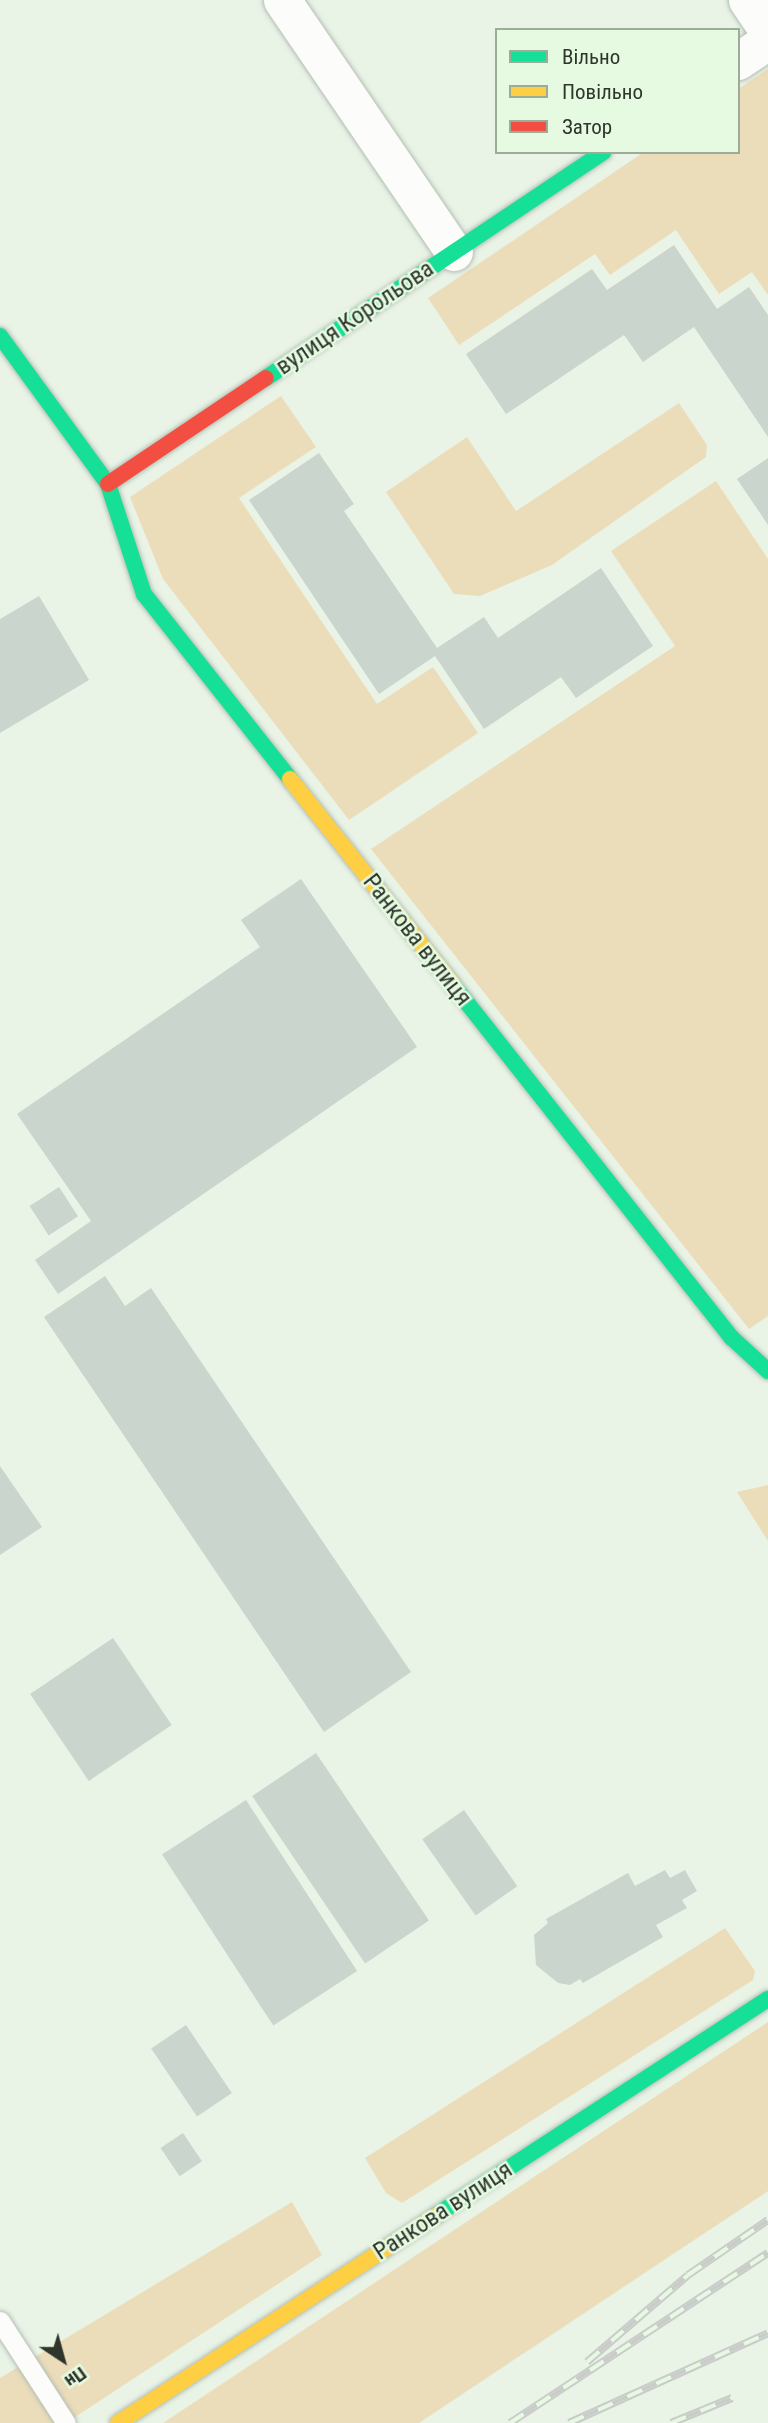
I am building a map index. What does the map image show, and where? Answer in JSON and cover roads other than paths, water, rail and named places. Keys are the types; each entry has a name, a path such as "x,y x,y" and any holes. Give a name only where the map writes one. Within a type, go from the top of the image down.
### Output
{"street":[{"path":"282,0 454,252"},
{"path":"747,0 768,31"},
{"path":"740,60 768,41"},
{"name":"вулиця Корольова","path":"108,485 600,154"},
{"name":"Ранкова вулиця","path":"0,336 108,485 144,594 732,1338 768,1371"},
{"name":"Ранкова вулиця","path":"118,2423 768,1999"}],"lane":[{"path":"0,2321 66,2423"}],"railway":[{"path":"587,2362 688,2275 768,2220"},
{"path":"510,2423 768,2253"},
{"path":"569,2423 768,2333"},
{"path":"671,2423 732,2398"}]}
